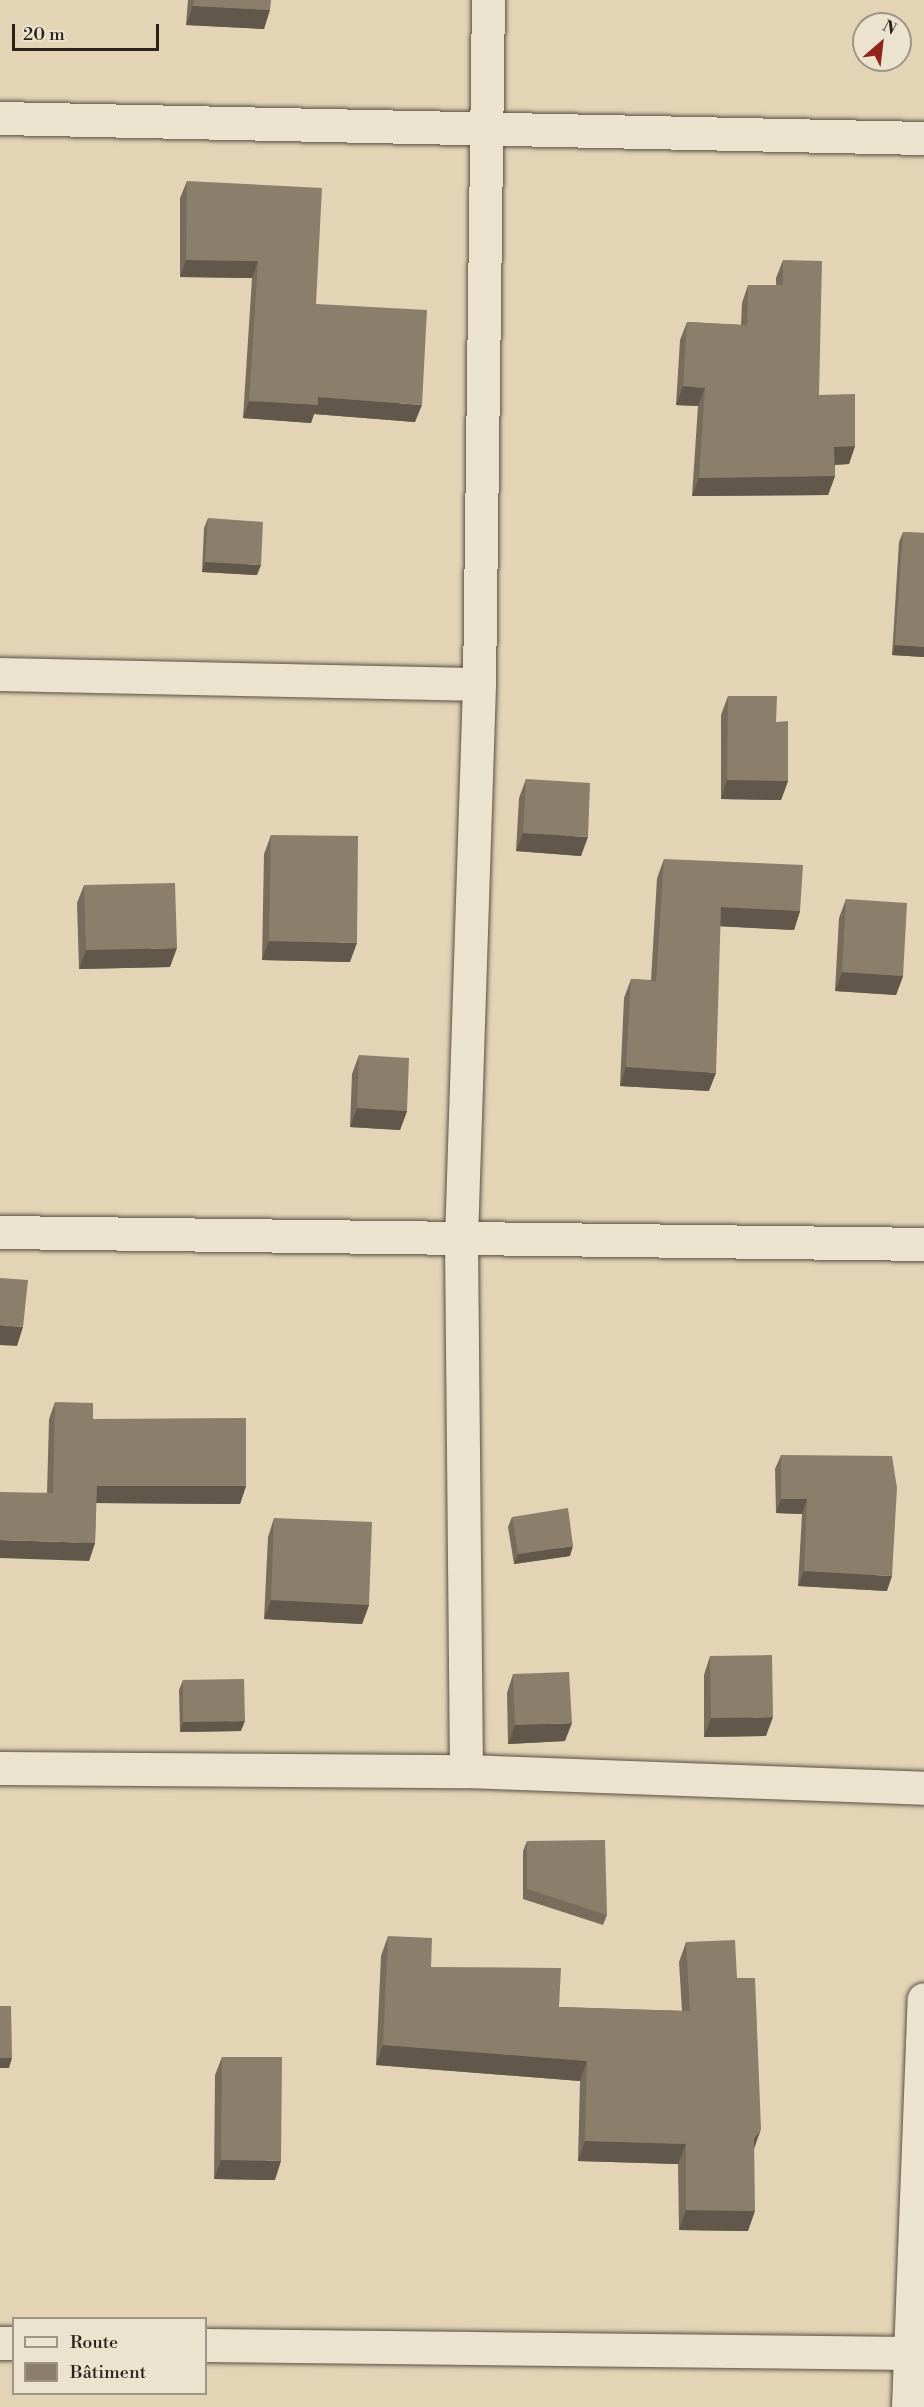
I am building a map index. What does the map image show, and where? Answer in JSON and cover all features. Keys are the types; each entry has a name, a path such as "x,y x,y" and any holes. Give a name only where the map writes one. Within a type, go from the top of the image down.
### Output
{"street":[{"path":"466,1771 461,1239 479,684 488,0"},
{"path":"0,118 924,138"},
{"path":"0,674 479,684"},
{"path":"0,1232 924,1244"},
{"path":"0,1768 466,1771 924,1788"},
{"path":"908,2407 924,1999"},
{"path":"207,2345 910,2354"}],"building":[{"path":"194,0 271,0 270,10 193,6"},
{"path":"187,181 322,188 316,304 427,310 422,405 318,397 318,405 249,401 258,261 186,260"},
{"path":"783,260 822,261 819,395 855,394 855,446 834,447 835,476 699,478 705,388 683,386 687,322 747,325 748,285 783,285"},
{"path":"208,518 263,522 261,565 205,562"},
{"path":"903,532 924,533 924,647 895,645"},
{"path":"728,696 777,696 776,722 788,721 788,781 727,780"},
{"path":"526,779 590,783 588,837 523,833"},
{"path":"271,835 358,836 357,943 269,941"},
{"path":"664,859 803,865 800,911 721,907 716,1073 626,1067 631,979 656,981"},
{"path":"175,883 177,948 86,950 84,885"},
{"path":"846,899 907,903 903,976 842,972"},
{"path":"359,1055 409,1058 407,1111 357,1108"},
{"path":"0,1278 28,1280 23,1327 0,1325"},
{"path":"55,1402 93,1403 93,1419 246,1418 246,1486 97,1486 95,1543 0,1540 0,1492 53,1493"},
{"path":"781,1455 892,1456 897,1488 892,1576 804,1571 807,1499 781,1499"},
{"path":"568,1508 573,1546 518,1554 512,1517"},
{"path":"274,1518 372,1522 369,1605 271,1600"},
{"path":"772,1655 773,1717 711,1718 710,1656"},
{"path":"569,1672 572,1723 515,1725 513,1674"},
{"path":"244,1679 245,1721 183,1722 183,1680"},
{"path":"605,1840 607,1915 527,1889 527,1841"},
{"path":"388,1936 432,1938 431,1967 561,1968 559,2007 690,2011 686,1942 735,1940 737,1978 755,1978 761,2129 754,2138 755,2211 686,2210 686,2144 585,2141 587,2061 383,2045"},
{"path":"0,2006 11,2006 12,2058 0,2058"},
{"path":"222,2057 282,2057 281,2161 221,2160"}]}
